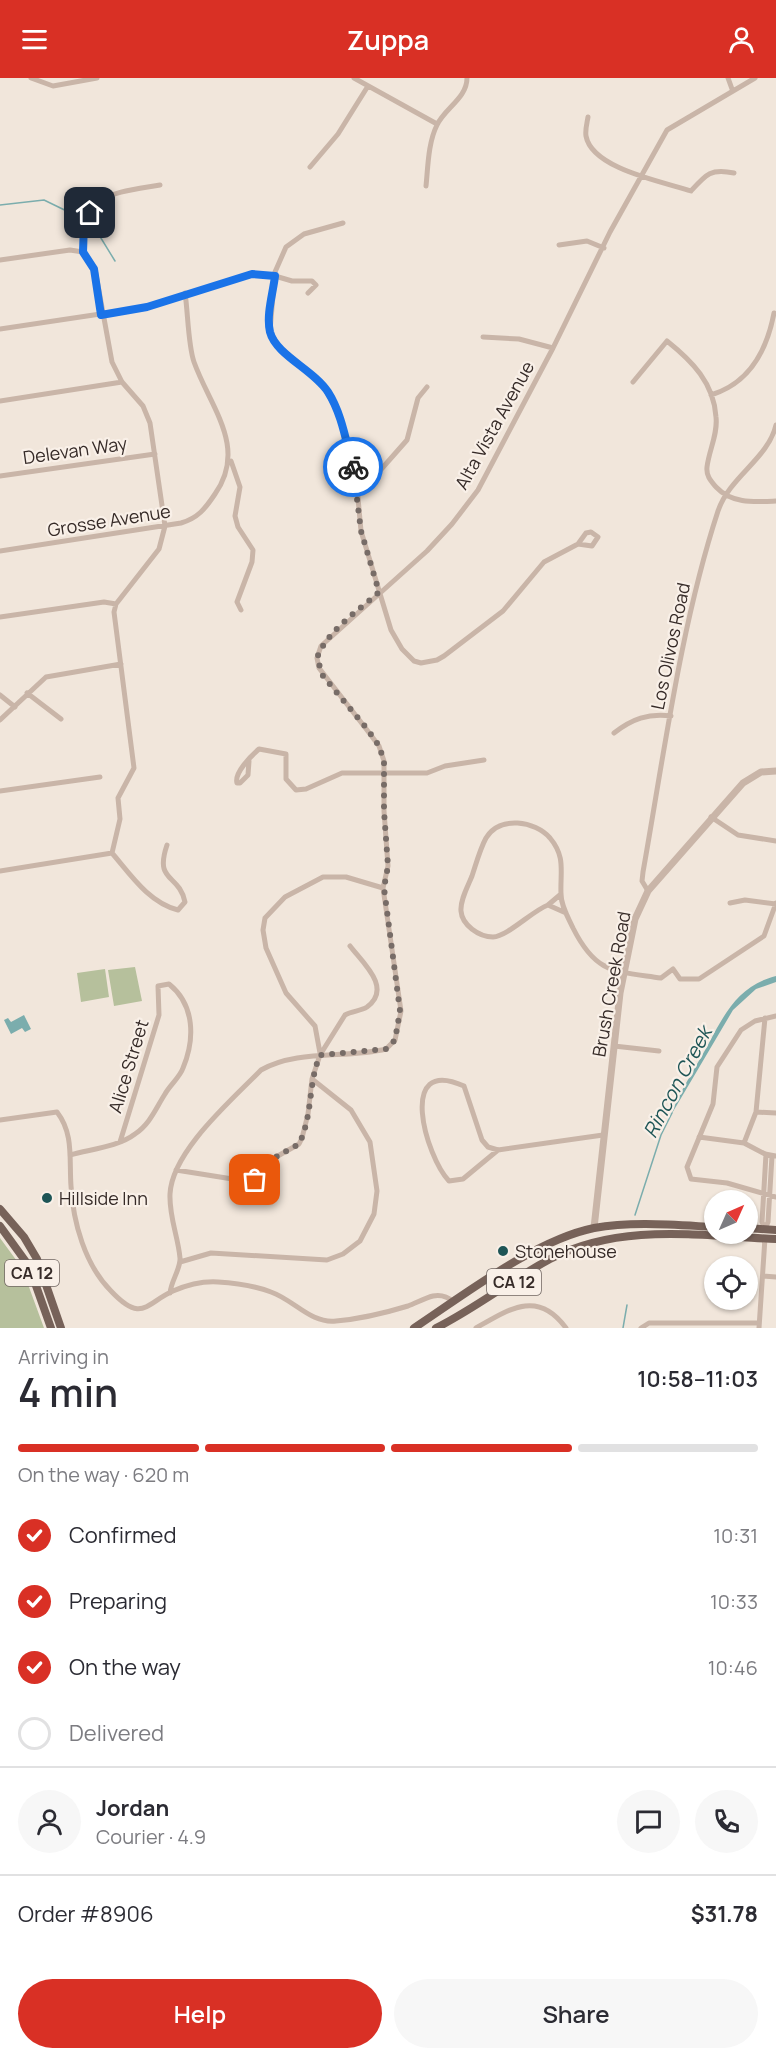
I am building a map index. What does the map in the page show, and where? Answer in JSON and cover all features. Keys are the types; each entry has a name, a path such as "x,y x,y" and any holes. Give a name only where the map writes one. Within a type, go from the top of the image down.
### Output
{"main road":[{"name":"CA 12","path":"0,1209 24,1237 37,1259 61,1328"},
{"name":"CA 12","path":"0,1226 29,1266 51,1328"},
{"name":"CA 12","path":"414,1328 534,1252 594,1228 623,1226 691,1234 765,1234 776,1230"},
{"name":"CA 12","path":"436,1328 550,1259 594,1241 647,1230 704,1227"},
{"path":"594,1228 594,1241"},
{"name":"CA 12","path":"758,1232 776,1239"}],"street":[{"path":"31,78 50,86 68,85 97,78"},
{"path":"68,85 69,78"},
{"path":"354,78 437,124"},
{"path":"426,186 428,164 437,124 466,88 467,78"},
{"path":"728,78 732,89"},
{"name":"Alta Vista Avenue","path":"320,1055 375,1052 386,1049 395,1040 400,1011 400,996 384,888 388,866 383,754 323,676 317,658 321,646 427,551 453,524 478,490 639,177 667,130 732,89 755,78"},
{"path":"310,167 338,134 368,86"},
{"path":"588,117 586,136 591,146 607,161 639,177 691,191 708,173 719,170 734,173"},
{"path":"111,853 120,819 118,798 134,768 114,612 116,604 159,549 165,526 150,423 142,406 122,382 112,362 101,315 94,269 83,252 84,223 101,200 113,194 160,185"},
{"path":"343,223 310,231 294,239 282,255 275,276 270,331 278,346 314,375 329,393 344,430 356,476 361,531 391,630 402,649 414,661 428,663 444,656 503,611 544,562 578,544"},
{"path":"559,245 587,241 604,248"},
{"path":"0,260 70,250 83,252"},
{"path":"0,329 147,307 185,293 252,274 275,276 292,281 312,281 316,285 308,293"},
{"name":"Grosse Avenue","path":"0,551 165,526 194,519 204,511 218,491 227,472 230,457 226,431 194,360 185,293"},
{"path":"711,395 731,387 758,362 770,338 774,313"},
{"path":"483,337 519,339 553,348"},
{"path":"633,382 667,341 691,361 705,381 711,395 717,416 716,431 707,468 710,480 723,496 746,502 776,501"},
{"path":"0,401 122,382"},
{"path":"356,476 377,474 407,440 417,398 427,387"},
{"name":"Los Olivos Road","path":"648,891 642,880 643,872 697,588 723,496 741,473 768,446 776,425"},
{"name":"Delevan Way","path":"0,476 155,454"},
{"path":"230,457 240,487 236,516 238,527 253,550 252,562 237,602 241,610"},
{"path":"0,617 104,602 116,604"},
{"path":"0,720 46,677 121,664"},
{"path":"27,693 61,719"},
{"path":"0,694 15,707"},
{"path":"614,733 640,717 655,714 671,716"},
{"path":"249,761 259,749 286,754 286,779 296,790 306,789 342,773 427,773 445,766 484,759"},
{"name":"Brush Creek Road","path":"594,1228 614,1046 624,973 635,919 648,891 742,783 761,772 776,771"},
{"path":"0,791 100,777"},
{"path":"711,817 738,835 776,841"},
{"path":"561,894 499,936 492,937 478,933 464,920 462,904 486,838 496,828 519,823 542,831 549,837 562,857 561,894 566,913 583,947 593,960 601,965 624,973 661,978 673,969 680,979 699,979 764,936 776,903 745,900 730,903"},
{"path":"111,853 135,883 171,908 178,910 185,902 184,895 162,868 167,845"},
{"path":"0,871 111,853"},
{"path":"320,1055 315,1026 286,993 266,948 263,938 265,918 285,897 307,883 323,877 346,877 384,888"},
{"path":"548,904 566,913"},
{"path":"176,1170 245,1181 255,1180 264,1174 276,1157 299,1144 308,1114 312,1079 320,1055 345,1015 366,1008 377,992 377,982 371,971 350,946"},
{"name":"Alice Street","path":"70,1155 120,1142 135,1134 150,1120 172,1081 183,1070 193,1037 191,1021 183,1001 169,984 158,986 159,1015 120,1142"},
{"path":"776,1016 755,1021 741,1030 717,1067 713,1104 688,1162 689,1177 776,1197"},
{"path":"744,1143 756,1112 765,1018"},
{"path":"614,1046 659,1051"},
{"path":"171,1293 171,1280 180,1262 171,1221 170,1194 176,1170 212,1121 261,1070 287,1060 320,1055"},
{"path":"498,1150 463,1179 449,1181 438,1170 420,1105 427,1086 435,1080 448,1078 464,1086 482,1140 488,1147 498,1150 603,1135"},
{"path":"180,1262 211,1253 327,1260 342,1254 360,1241 374,1214 376,1202 370,1142 351,1110 312,1079"},
{"path":"0,1120 57,1112 68,1131 76,1224 102,1280 118,1299 138,1309 154,1305 171,1293 201,1282 241,1284 271,1292 324,1321 360,1317 409,1306 434,1296 445,1296 454,1302"},
{"path":"756,1112 776,1113"},
{"path":"642,1327 649,1323 711,1326 759,1325 765,1234 768,1222 766,1194 772,1155 744,1143 699,1137"},
{"path":"763,1276 776,1277"},
{"path":"476,1328 506,1310 524,1305 550,1311 566,1328"}],"green space":[{"path":"135,967 142,1001 114,1006 108,970"},
{"path":"105,969 109,997 81,1002 77,973"},
{"path":"0,1238 22,1268 44,1328 0,1328"}],"water":[{"path":"776,976 776,982 756,989 733,1010 671,1115 684,1086 728,1010 753,986"},
{"path":"24,1015 31,1029 25,1032 22,1028 11,1034 4,1020 8,1018 11,1022"}],"waterway":[{"path":"0,205 44,200 81,218"},
{"path":"89,221 96,230 107,229"},
{"path":"96,230 115,261"},
{"name":"Rincon Creek","path":"635,1215 661,1135 672,1113"},
{"name":"Rincon Creek","path":"623,1328 627,1305"}],"way so far":[{"path":"255,1180 264,1174 276,1157 299,1144 308,1114 312,1079 320,1055 375,1052 386,1049 395,1040 398,1031 400,996 385,909 384,888 388,848 384,811 383,754 368,730 323,676 317,658 321,646 330,636 379,592 361,531 356,476 353,467"}],"place":[{"name":"Hillside Inn","path":"47,1198"},
{"name":"Stonehouse","path":"503,1251"}],"route":[{"path":"90,213 84,223 83,252 91,261 94,269 101,315 147,307 185,293 252,274 275,276 269,321 273,339 278,346 314,375 329,393 344,430 353,467"}]}
